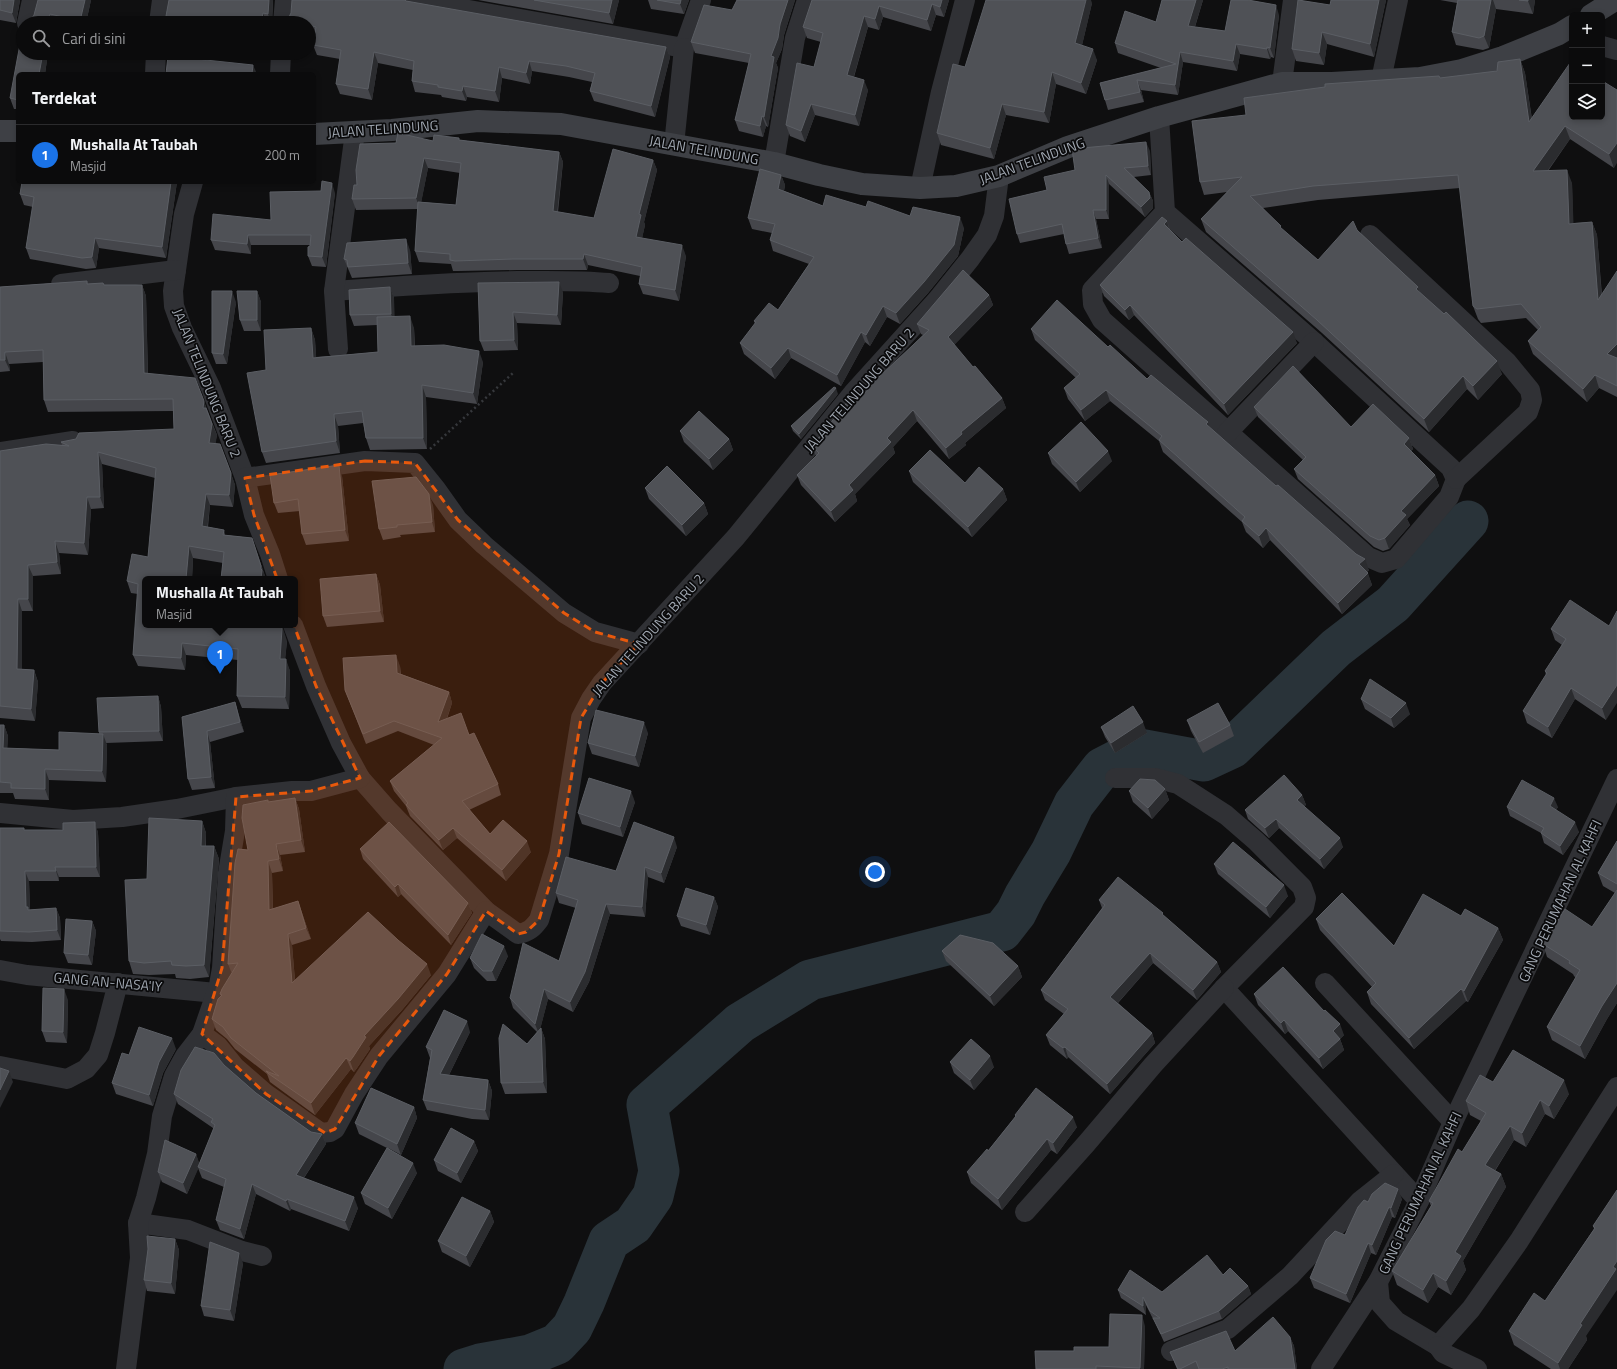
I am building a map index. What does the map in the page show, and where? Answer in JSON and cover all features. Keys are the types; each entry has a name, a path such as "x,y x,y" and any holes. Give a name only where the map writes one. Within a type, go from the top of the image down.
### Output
{"main road":[{"path":"1596,12 1616,0"},
{"name":"JALAN TELINDUNG","path":"316,134 392,130 478,121 561,124 774,163 819,176 862,184 920,188 956,186 999,176 1068,147 1159,117 1282,83 1332,83 1420,78 1462,70 1503,57 1568,33"},
{"path":"0,131 16,131"}],"street":[{"path":"29,16 32,0"},
{"path":"160,16 162,0"},
{"path":"284,16 285,0"},
{"path":"412,0 684,48"},
{"path":"674,145 684,48 701,0"},
{"path":"774,163 795,38 807,0"},
{"path":"920,188 941,92 965,0"},
{"path":"1282,83 1293,0"},
{"path":"1381,80 1398,0"},
{"path":"1605,47 1617,50"},
{"path":"155,72 156,60"},
{"path":"280,72 281,60"},
{"path":"1159,117 1165,212 1314,342 1451,468 1456,479"},
{"path":"338,349 334,291 355,132"},
{"name":"JALAN TELINDUNG BARU 2","path":"295,628 316,686 341,743 360,778 486,911 518,934 526,932 534,927 540,920 559,854 581,718 591,699 602,683 736,537 853,393 937,300 970,259 987,235 994,216 999,176"},
{"name":"JALAN TELINDUNG BARU 2","path":"192,184 184,214 172,291 174,306 182,328 211,388 245,478 254,515 277,576"},
{"path":"1165,212 1092,290 1093,304 1102,320 1368,558 1382,563 1396,558 1401,553 1449,497 1456,479 1528,412 1532,400 1530,390 1507,362 1370,235"},
{"path":"43,285 176,270"},
{"path":"334,291 487,281 575,280 609,283"},
{"path":"1227,433 1314,342"},
{"path":"0,452 73,441"},
{"path":"245,478 366,461 415,463 458,520 484,545 564,613 595,632 639,644"},
{"path":"0,814 80,820 122,817 177,810 236,797 292,791 311,791 360,778"},
{"path":"1025,1212 1086,1144 1153,1065 1224,988 1304,907 1306,898 1302,888 1256,841 1226,815 1178,784 1155,778 1115,778"},
{"name":"GANG PERUMAHAN AL KAHFI","path":"1477,1369 1443,1353 1438,1346 1396,1321 1380,1303 1378,1282 1418,1202 1453,1122 1617,779"},
{"path":"126,1369 140,1258 138,1223 157,1154 162,1116 174,1076 185,1056 202,1034 216,993 222,968 228,873 235,831 236,797"},
{"path":"202,1034 218,1046 235,1067 266,1094 321,1133 330,1132 335,1129 354,1094 379,1056 447,974 486,911"},
{"name":"GANG AN-NASA'IY","path":"0,970 27,975 216,993"},
{"path":"0,1066 67,1079 86,1069 98,1055 118,983"},
{"path":"1325,983 1453,1122"},
{"path":"1224,988 1418,1202"},
{"path":"1438,1346 1471,1309 1514,1247 1617,1087"},
{"path":"1171,1351 1228,1328 1290,1276 1360,1201 1394,1174"},
{"path":"138,1223 188,1230 242,1251 262,1256"},
{"path":"1321,1369 1378,1282"}],"path":[{"path":"415,463 513,373"}],"highlighted area":[{"path":"365,461 415,463 458,520 564,613 595,632 639,644 602,683 581,718 559,854 539,920 526,932 518,934 486,911 447,974 379,1056 335,1129 325,1133 266,1094 202,1034 222,968 236,797 311,791 360,778 316,686 254,515 245,478"}],"building":[{"path":"0,0 14,0 12,13 0,10"},
{"path":"38,0 85,0 81,16 59,16 50,14 50,16 34,15"},
{"path":"169,0 269,0 268,14 263,13 262,16 166,16"},
{"path":"292,0 405,0 666,47 651,106 590,91 595,73 566,66 529,61 526,73 499,67 495,91 463,86 462,91 412,81 414,61 374,52 368,89 336,84 341,50 316,46 316,16 290,16"},
{"path":"534,0 612,0 609,13"},
{"path":"657,0 681,0 680,4"},
{"path":"737,0 788,0 780,24 778,38 771,56 774,57 764,117 762,116 760,126 735,120 751,54 691,42 704,5 732,10"},
{"path":"812,0 942,0 940,7 932,4 927,20 879,6 875,19 864,16 847,75 864,80 855,115 811,104 801,131 786,125 797,63 814,67 823,33 803,27"},
{"path":"986,0 1086,0 1075,43 1093,49 1081,83 1052,72 1044,112 1002,104 990,148 937,133 953,64 965,67"},
{"path":"1162,0 1196,0 1188,26 1225,31 1231,0 1248,0 1276,5 1270,48 1267,47 1267,49 1236,44 1233,61 1180,52 1175,85 1137,80 1140,92 1105,100 1100,83 1176,64 1115,43 1125,11 1156,22"},
{"path":"1298,0 1330,5 1331,0 1379,0 1370,44 1322,32 1319,53 1292,49"},
{"path":"1458,0 1491,0 1484,36 1479,38 1452,32"},
{"path":"1520,59 1529,122 1569,64 1569,120 1605,120 1605,83 1617,90 1617,143 1609,154 1565,126 1533,171 1567,170 1569,224 1592,222 1598,300 1617,271 1617,344 1607,354 1617,358 1617,386 1595,375 1583,389 1528,341 1541,327 1521,304 1477,309 1473,306 1458,175 1313,186 1250,196 1281,226 1280,227 1318,260 1353,221 1357,230 1418,287 1416,289 1444,314 1446,312 1497,361 1473,386 1463,376 1424,419 1317,320 1201,219 1242,177 1200,182 1192,121 1246,115 1244,98 1325,87 1325,84 1439,76 1440,78 1497,71 1498,62"},
{"path":"17,60 42,60 39,72 16,72 16,100 10,98"},
{"path":"168,60 206,60 253,65 252,72 166,72"},
{"path":"398,133 433,141 434,135 459,138 459,140 559,152 553,211 594,218 613,149 653,160 639,214 641,215 636,237 682,245 675,290 639,284 642,267 584,254 583,259 455,261 450,260 450,254 415,251 418,202 456,205 461,163 424,158 416,198 352,199 354,185 357,185 356,170 360,144 396,143"},
{"path":"1146,142 1148,166 1124,168 1149,192 1150,198 1141,207 1106,175 1106,210 1093,210 1098,238 1066,244 1062,224 1017,234 1009,199 1047,190 1044,177 1075,170 1072,149"},
{"path":"760,169 781,175 778,189 823,206 826,195 866,207 868,201 910,216 913,207 960,217 954,245 896,313 883,306 866,335 861,332 837,375 788,348 771,368 740,343 756,322 754,321 769,303 778,310 814,257 770,240 775,224 748,218"},
{"path":"322,181 332,183 322,257 308,256 308,247 310,246 311,235 248,235 247,244 211,240 213,214 271,220 270,192 321,191"},
{"path":"22,184 171,184 162,247 95,238 92,257 82,258 26,248 34,197 20,194"},
{"path":"1162,217 1167,221 1164,224 1182,242 1186,238 1293,332 1224,404 1130,305 1125,310 1100,285"},
{"path":"406,239 408,263 348,267 347,260 344,259 347,243"},
{"path":"963,270 989,295 948,337 1002,398 961,432 962,434 946,448 913,410 887,438 891,442 849,485 853,490 831,511 797,475 819,453 812,446 849,400 854,405 880,376 929,330 917,324"},
{"path":"87,281 87,284 103,283 104,285 142,285 144,373 195,378 204,401 203,408 206,408 212,424 209,443 220,444 231,473 229,495 206,494 202,526 224,530 223,535 252,538 262,570 261,576 221,576 224,552 189,546 186,576 142,576 142,628 282,628 280,659 286,659 285,697 237,696 238,649 182,643 181,658 133,655 138,584 127,581 132,554 148,557 156,468 98,452 100,497 87,497 84,543 55,541 57,562 28,565 28,599 18,599 17,669 34,670 31,709 0,706 0,451 46,444 69,446 61,442 76,439 79,433 174,429 173,399 44,400 43,350 5,352 5,360 0,360 0,287"},
{"path":"559,282 557,315 513,312 514,340 480,341 478,283"},
{"path":"390,287 391,314 350,315 349,290"},
{"path":"212,291 232,291 223,354 212,353"},
{"path":"237,291 257,291 257,320 240,320"},
{"path":"1057,300 1108,347 1110,345 1147,379 1151,375 1208,422 1206,424 1276,486 1278,485 1356,554 1365,559 1359,564 1368,573 1338,603 1266,528 1259,536 1242,521 1245,517 1159,440 1162,436 1106,390 1081,410 1064,388 1080,374 1031,329"},
{"path":"410,316 411,346 444,345 479,351 473,393 422,385 423,438 366,438 362,411 334,414 336,441 262,452 247,373 266,370 264,330 311,328 313,358 378,352 377,317"},
{"path":"1293,366 1351,427 1373,404 1409,438 1404,444 1435,475 1401,511 1406,515 1385,538 1379,540 1370,536 1294,469 1306,457 1254,407"},
{"path":"834,387 836,388 799,434 791,426"},
{"path":"699,411 729,439 709,459 680,431"},
{"path":"1081,422 1108,451 1076,482 1048,453"},
{"path":"930,450 965,483 979,467 1003,489 968,527 909,471"},
{"path":"339,465 345,530 302,534 298,499 274,503 270,475"},
{"path":"667,466 704,503 682,525 645,488"},
{"path":"416,477 429,494 432,522 397,525 397,527 379,529 372,481"},
{"path":"376,574 380,611 323,616 320,579"},
{"path":"1570,600 1609,626 1617,611 1617,685 1602,708 1571,688 1548,727 1523,711 1547,673 1545,671 1566,639 1551,629"},
{"path":"396,655 397,673 449,692 438,722 461,713 469,735 474,733 498,784 462,801 490,834 503,820 527,841 502,870 453,828 439,840 406,805 408,803 390,781 442,738 394,721 363,734 345,690 343,658"},
{"path":"1370,679 1406,703 1391,718 1361,699"},
{"path":"158,696 159,731 99,732 97,698"},
{"path":"235,702 240,722 207,731 211,777 188,779 182,717"},
{"path":"1218,703 1230,725 1199,742 1187,720"},
{"path":"1133,706 1143,722 1111,743 1101,727"},
{"path":"596,710 644,722 635,756 588,743"},
{"path":"0,725 4,725 3,748 59,750 59,732 103,734 102,771 45,769 45,789 11,788 11,783 0,782"},
{"path":"1284,775 1302,795 1297,800 1340,838 1320,859 1276,819 1265,828 1245,810"},
{"path":"589,778 631,791 620,827 578,813"},
{"path":"1140,779 1155,780 1165,789 1148,808 1129,791"},
{"path":"1522,780 1554,798 1550,806 1575,822 1560,846 1541,833 1544,828 1507,807"},
{"path":"295,798 301,840 276,844 279,859 268,861 269,910 298,901 306,928 288,934 292,983 368,912 427,964 398,999 364,1036 366,1037 350,1061 346,1058 311,1103 269,1074 266,1071 279,1076 231,1038 223,1027 212,1019 218,999 222,995 220,994 222,989 238,963 228,964 235,863 238,849 248,850 242,818 243,805 268,800 268,802"},
{"path":"149,818 202,821 201,846 214,846 204,965 172,965 171,961 144,963 129,961 125,880 147,879"},
{"path":"95,822 96,867 55,867 56,871 25,871 26,907 28,907 28,910 56,908 57,930 29,932 0,931 0,828 24,828 24,830 63,830 63,823"},
{"path":"389,822 468,903 448,935 398,884 395,887 360,849"},
{"path":"634,822 674,837 661,873 645,867 642,907 606,904 585,972 570,1002 544,989 535,1024 510,998 523,943 559,961 578,900 556,893 566,857 616,871"},
{"path":"1617,841 1617,884 1598,873"},
{"path":"1233,842 1284,885 1266,907 1214,864"},
{"path":"1118,877 1163,913 1162,914 1217,962 1193,990 1150,953 1110,997 1152,1033 1107,1084 1065,1047 1063,1048 1046,1035 1068,1009 1041,990 1105,905 1099,900"},
{"path":"686,888 714,897 706,925 677,916"},
{"path":"1617,890 1617,983 1602,1006 1580,1046 1547,1027 1580,970 1569,963 1570,961 1543,944 1565,909 1592,927"},
{"path":"1342,893 1394,946 1423,894 1461,916 1465,909 1498,928 1464,991 1461,989 1409,1038 1367,992 1376,983 1316,919"},
{"path":"66,919 92,921 88,955 64,953"},
{"path":"482,934 504,946 492,971 483,971 470,958"},
{"path":"960,935 993,943 1018,966 990,996 942,951"},
{"path":"1283,967 1324,1011 1325,1010 1340,1024 1333,1031 1340,1039 1319,1058 1284,1020 1281,1023 1254,994"},
{"path":"43,988 64,989 63,1032 42,1031"},
{"path":"444,1010 467,1021 440,1074 488,1080 485,1110 423,1100 432,1050 426,1047"},
{"path":"503,1024 527,1044 541,1028 543,1082 501,1083 499,1038"},
{"path":"139,1027 172,1038 159,1062 149,1095 112,1083 122,1053 129,1055"},
{"path":"971,1039 990,1056 970,1080 950,1062"},
{"path":"195,1047 214,1053 224,1065 256,1093 311,1132 322,1134 296,1175 354,1197 345,1221 287,1199 286,1201 252,1184 240,1229 216,1220 226,1179 198,1167 215,1125 211,1122 213,1119 174,1094 181,1070"},
{"path":"1513,1050 1564,1080 1549,1106 1540,1100 1522,1133 1510,1126 1485,1165 1501,1174 1455,1252 1461,1256 1446,1281 1433,1273 1423,1290 1392,1271 1433,1203 1429,1201 1458,1149 1462,1152 1486,1113 1466,1101 1480,1075 1493,1082"},
{"path":"0,1068 9,1071 0,1090"},
{"path":"371,1088 414,1107 397,1144 355,1123"},
{"path":"1036,1088 1073,1117 1053,1143 1047,1139 998,1199 967,1172 987,1149 988,1151"},
{"path":"451,1128 474,1141 457,1173 434,1160"},
{"path":"165,1140 196,1154 183,1183 158,1172"},
{"path":"387,1148 413,1163 388,1208 361,1193"},
{"path":"1385,1183 1398,1189 1391,1208 1389,1207 1372,1245 1368,1243 1346,1294 1310,1278 1326,1240 1335,1231 1345,1235 1358,1207 1364,1200 1368,1202 1372,1194"},
{"path":"1617,1190 1617,1261 1613,1267 1616,1269 1580,1324 1582,1325 1558,1363 1509,1331 1534,1293 1545,1301 1595,1228 1593,1226"},
{"path":"462,1197 490,1211 466,1256 438,1241"},
{"path":"147,1236 175,1239 171,1283 144,1280 148,1249"},
{"path":"210,1242 239,1253 230,1310 201,1306"},
{"path":"1207,1255 1223,1275 1230,1268 1248,1286 1219,1311 1161,1334 1153,1318 1160,1318 1150,1311 1143,1297 1143,1306 1118,1290 1130,1270 1162,1292"},
{"path":"1110,1314 1142,1315 1140,1368 1096,1366 1096,1369 1036,1369 1035,1351 1074,1351 1074,1347 1109,1347"},
{"path":"1273,1317 1290,1337 1295,1369 1228,1369 1228,1367 1222,1369 1199,1369 1196,1361 1178,1369 1170,1352 1226,1331 1235,1351"}],"waterway":[{"path":"464,1369 480,1364 530,1355 557,1344 572,1328 584,1303 609,1241 633,1225 653,1196 659,1171 647,1105 740,1023 810,980 1002,931 1016,913 1051,852 1074,804 1102,768 1139,749 1204,761 1232,748 1336,648 1393,604 1468,521"}],"place":[{"name":"Mushalla At Taubah","path":"220,674"}]}
